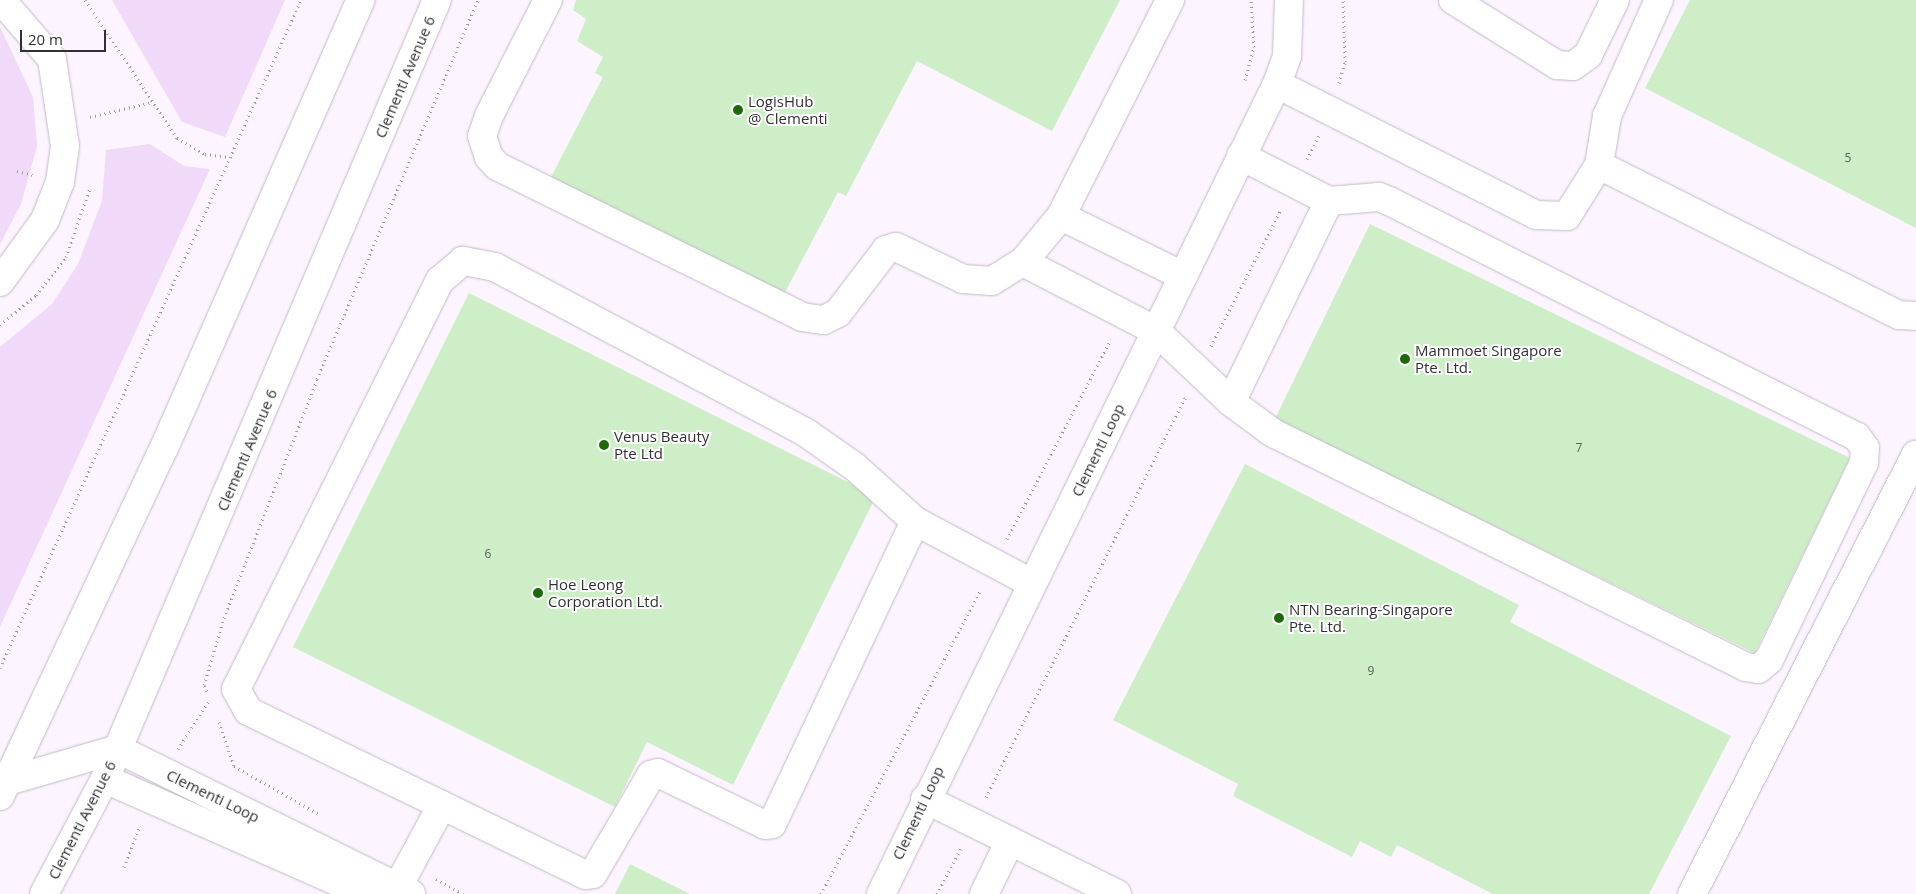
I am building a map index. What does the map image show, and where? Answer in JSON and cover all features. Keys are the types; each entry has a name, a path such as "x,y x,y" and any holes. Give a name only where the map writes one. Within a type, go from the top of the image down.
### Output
{"street":[{"path":"0,282 45,220 60,182 65,146 52,60 2,0"},
{"path":"4,789 164,448 361,0"},
{"name":"Clementi Avenue 6","path":"44,894 105,778 118,749 437,0"},
{"path":"548,0 482,136 497,166 802,316 824,320 838,313 886,250 896,247 963,279 992,280 1023,262 1061,216 1170,0"},
{"name":"Clementi Loop","path":"881,894 925,799 1277,84 1287,56 1289,0"},
{"path":"1453,0 1557,65 1573,66 1588,54 1615,0"},
{"path":"1277,84 1536,214 1567,216 1599,165 1606,116 1659,0"},
{"path":"1023,262 1156,332 1231,402 1274,433 1746,667 1758,669 1769,660 1864,462 1865,448 1858,437 1389,201 1329,201 1241,156"},
{"path":"1599,165 1899,315 1916,316"},
{"path":"1231,402 1329,201"},
{"path":"1061,216 1183,276"},
{"path":"915,521 772,824 765,825 658,773 651,775 593,874 585,875 248,711 236,689 440,280 454,265 470,260 494,267 805,432 855,467 915,521 1031,583"},
{"path":"1692,894 1916,455"},
{"path":"4,789 118,749"},
{"name":"Clementi Loop","path":"118,749 403,885"},
{"name":"Clementi Loop","path":"105,778 366,894"},
{"path":"925,799 1117,894"},
{"path":"403,885 442,805"},
{"path":"984,894 1010,841"}],"path":[{"path":"85,0 145,84 152,102 178,138 205,154 228,157"},
{"path":"0,668 228,157 301,0"},
{"path":"213,705 204,685 224,618 317,379 478,0"},
{"path":"1244,86 1254,47 1250,0"},
{"path":"90,117 152,102"},
{"path":"18,171 36,176"},
{"path":"937,894 1294,183"},
{"path":"821,894 1124,315"},
{"path":"218,718 234,766 326,818"},
{"path":"403,885 463,894"}],"shaded area":[{"path":"112,0 285,0 225,137 182,122"},
{"path":"0,27 33,97 37,146 21,204 0,244"},
{"path":"150,144 184,166 210,169 0,627 0,347 52,304 78,264 102,201 106,150"}],"building":[{"name":"LogisHub @ Clementi","path":"576,0 1120,0 1052,131 917,61 846,196 838,192 782,298 551,177 603,77 595,73 603,57 577,41 586,19 573,10"},
{"path":"1690,0 1916,0 1916,228 1645,88"},
{"path":"1370,224 1850,458 1755,653 1275,419"},
{"path":"469,293 876,496 733,785 647,742 615,807 293,647"},
{"path":"1245,464 1519,605 1510,622 1731,736 1649,894 1493,894 1397,845 1391,857 1360,841 1352,857 1233,796 1238,784 1113,720"},
{"path":"630,864 690,894 615,894"}],"place":[{"name":"LogisHub @ Clementi","path":"738,110"},
{"name":"Mammoet Singapore Pte. Ltd.","path":"1405,359"},
{"name":"Venus Beauty Pte Ltd","path":"604,445"},
{"name":"Hoe Leong Corporation Ltd.","path":"538,593"},
{"name":"NTN Bearing-Singapore Pte. Ltd.","path":"1279,618"}]}
